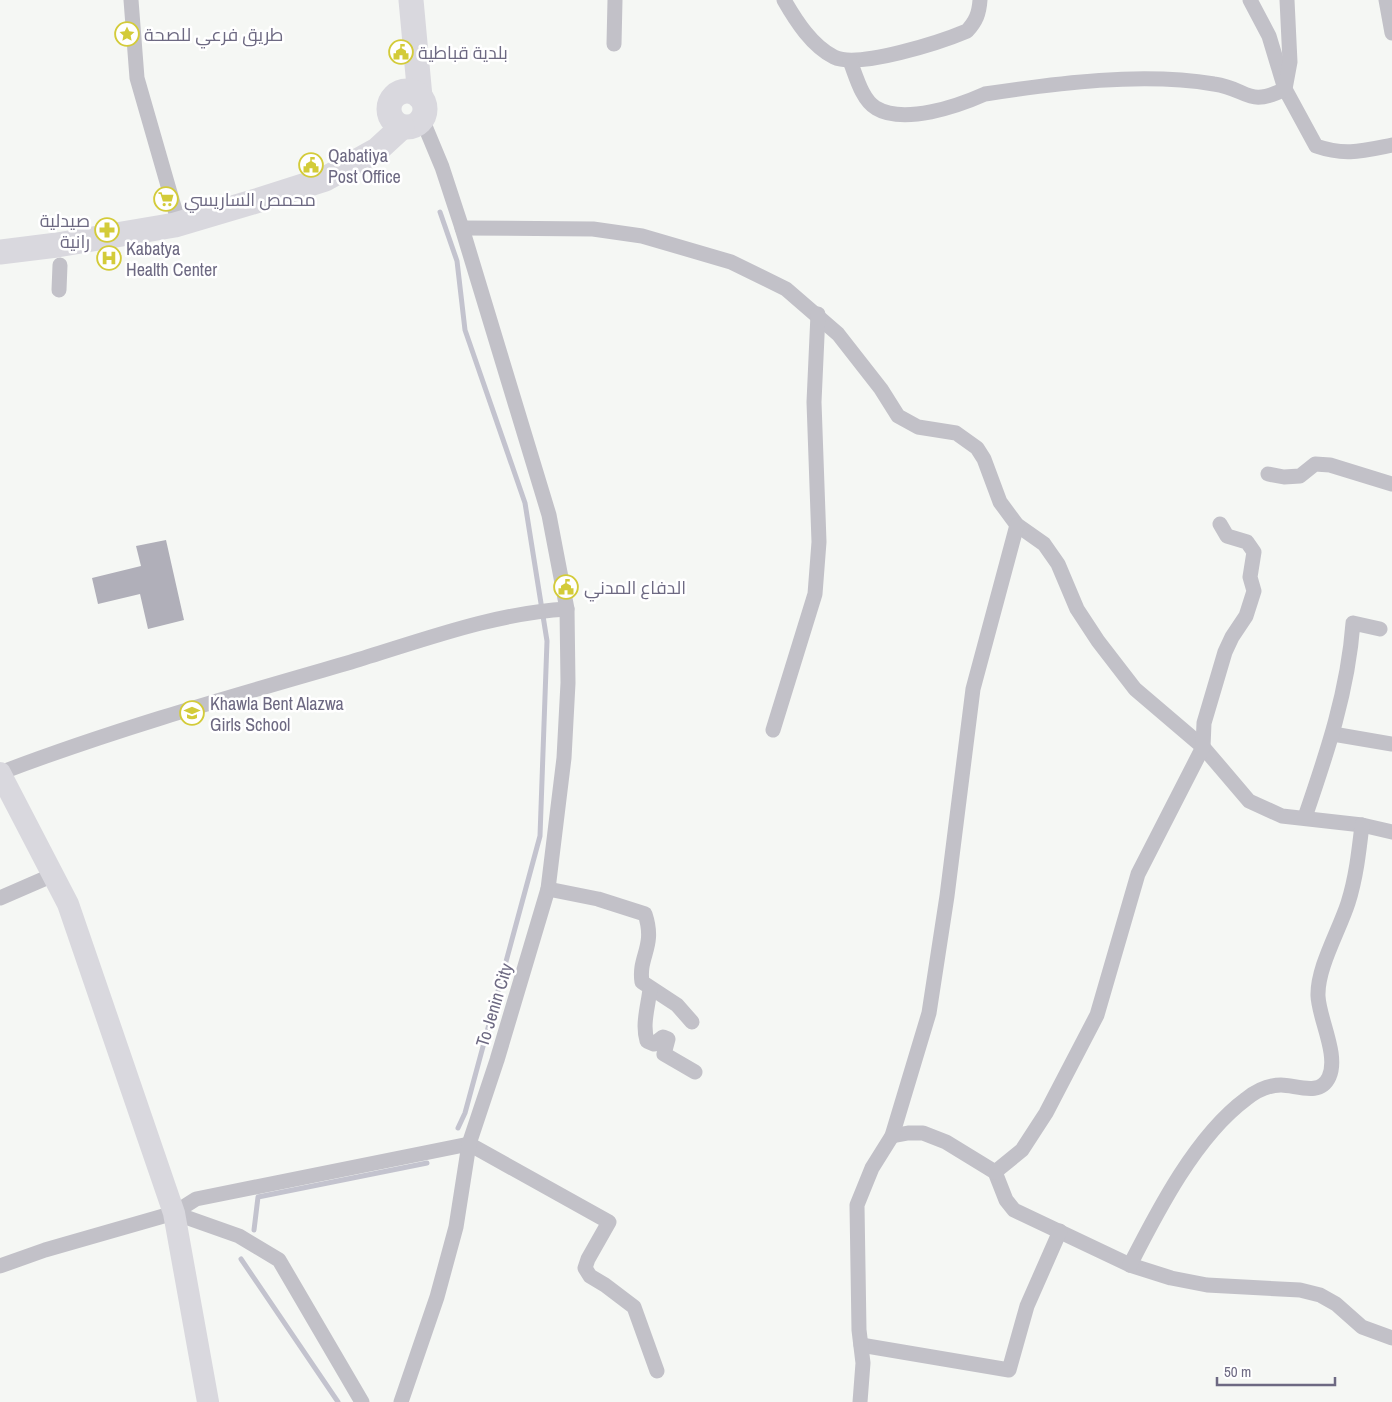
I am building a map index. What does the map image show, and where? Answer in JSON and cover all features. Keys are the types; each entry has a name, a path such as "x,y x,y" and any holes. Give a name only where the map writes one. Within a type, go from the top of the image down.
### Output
{"main road":[{"path":"400,0 403,47 400,80 410,109"},
{"path":"0,252 57,245 179,224 326,179 377,150 410,109 411,0"}],"street":[{"path":"131,0 137,78 179,224"},
{"path":"614,44 615,0"},
{"path":"784,0 801,28 817,44 833,57 850,61 894,54 967,31 979,12 980,0"},
{"path":"1250,0 1269,36 1285,89 1316,146 1331,151 1351,154 1392,145"},
{"path":"1285,89 1290,62 1287,0"},
{"path":"1386,0 1392,33"},
{"path":"850,61 868,100 876,108 901,115 930,112 965,103 985,94 1142,78 1215,84 1254,98 1267,98 1285,89"},
{"name":"To Jenin City","path":"401,1402 437,1297 456,1227 469,1144 497,1060 548,889 564,758 568,683 567,609 550,516 442,167 410,109"},
{"path":"462,228 593,229 642,236 731,262 786,289 818,314 838,334 881,389 898,416 918,428 956,434 976,448 984,459 1000,502 1016,525 1044,544 1058,564 1077,609 1098,641 1135,689 1203,747 1249,802 1282,816 1305,817 1362,825 1392,832"},
{"path":"59,290 60,265"},
{"path":"773,730 815,594 819,542 814,402 818,314"},
{"path":"1268,474 1284,477 1300,476 1316,464 1330,464 1392,484"},
{"path":"995,1172 1022,1150 1046,1114 1097,1015 1138,874 1203,747 1204,723 1225,652 1232,637 1246,616 1254,592 1250,576 1254,552 1247,542 1226,536 1220,524"},
{"path":"860,1402 863,1363 856,1205 872,1168 892,1136 929,1013 948,896 973,689 1016,525"},
{"path":"208,1402 174,1213 68,904 0,773 80,743 418,642 535,611 567,609"},
{"path":"1305,817 1333,734 1351,654 1353,623 1380,629"},
{"path":"1333,734 1392,744"},
{"path":"1130,1265 1162,1203 1182,1172 1224,1119 1246,1099 1262,1089 1280,1085 1310,1089 1323,1085 1329,1078 1332,1065 1318,996 1321,972 1337,936 1349,900 1362,825"},
{"path":"0,898 53,876"},
{"path":"548,889 598,899 645,914 650,927 650,940 641,974 642,982 677,1005 692,1022"},
{"path":"650,989 648,1012 643,1028 647,1041 654,1044 663,1037 668,1039 664,1054 696,1072"},
{"path":"892,1136 923,1133 946,1142 995,1172 1006,1200 1014,1210 1130,1265 1171,1278 1207,1285 1300,1290 1320,1295 1336,1304 1362,1327 1392,1338"},
{"path":"0,1266 45,1250 174,1213 196,1199 469,1144 609,1222 588,1259 585,1268 590,1276 605,1284 634,1307 656,1371"},
{"path":"174,1213 239,1236 280,1260 362,1402"},
{"path":"861,1345 1009,1370 1027,1306 1060,1231"}],"building":[{"path":"166,540 184,620 148,629 140,594 98,604 92,578 141,566 136,546"}],"waterway":[{"path":"440,212 457,261 465,330 525,503 547,641 540,836 465,1113 458,1128"},
{"path":"254,1230 258,1197 427,1163"},
{"path":"241,1259 338,1402"}],"place":[{"name":"طريق فرعي للصحة","path":"127,34"},
{"name":"بلدية قباطية","path":"401,52"},
{"name":"Qabatiya Post Office","path":"311,165"},
{"name":"محمص الساريسي","path":"166,199"},
{"name":"صيدلية رانية","path":"107,230"},
{"name":"Kabatya Health Center","path":"109,258"},
{"name":"الدفاع المدني","path":"566,587"},
{"name":"Khawla Bent Alazwa Girls School","path":"192,713"}]}
